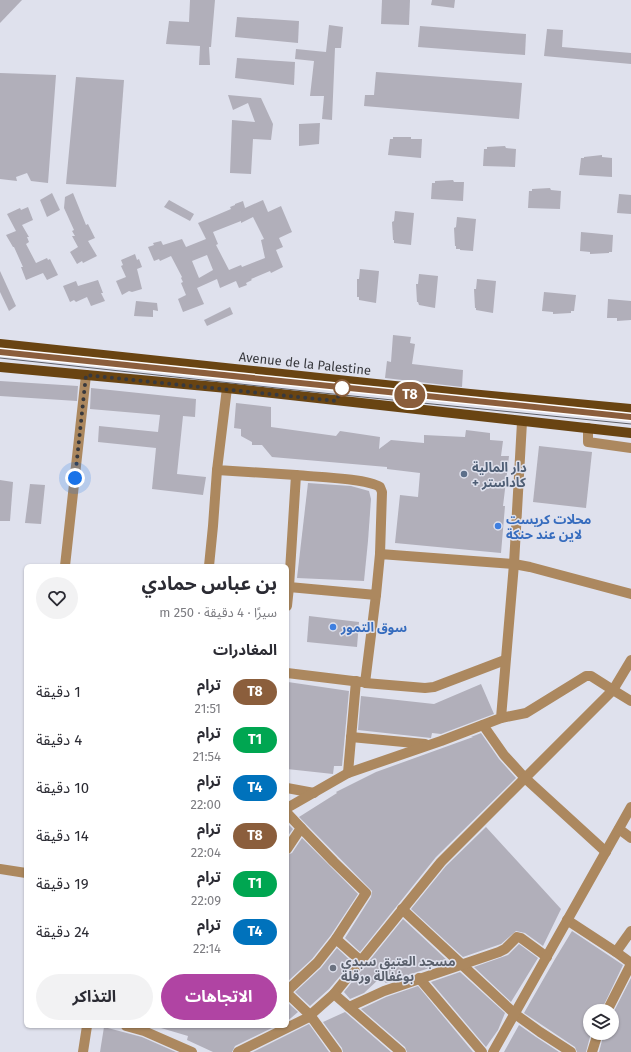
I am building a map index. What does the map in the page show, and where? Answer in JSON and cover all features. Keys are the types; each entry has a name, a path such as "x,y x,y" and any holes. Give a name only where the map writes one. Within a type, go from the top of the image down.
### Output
{"main road":[{"name":"Avenue de la Palestine","path":"0,344 462,393 631,409"},
{"path":"0,367 227,388 631,433"}],"street":[{"path":"65,564 86,375"},
{"path":"209,564 214,526 217,470 227,388"},
{"path":"501,718 514,564 522,422"},
{"path":"588,428 588,442 631,448"},
{"path":"217,470 344,479 375,484 380,487 382,492 380,554 376,596 351,737 348,773"},
{"path":"296,475 289,587 376,596"},
{"path":"380,554 530,566 631,594"},
{"path":"289,673 425,688 434,687 505,660"},
{"path":"289,1026 310,1015 334,994 441,862 613,690 631,660"},
{"path":"289,807 348,773 501,718 526,714 586,676 591,676 631,701"},
{"path":"483,725 504,755 525,778 606,852"},
{"path":"351,737 429,744"},
{"path":"289,788 314,793"},
{"path":"493,1052 631,807"},
{"path":"289,815 334,862 366,891 366,894 336,939 312,968 289,990"},
{"path":"289,845 301,828"},
{"path":"619,830 631,838"},
{"path":"0,869 24,873"},
{"path":"402,909 515,1014 557,1048 571,1052"},
{"path":"567,920 631,963 610,1004"},
{"path":"616,952 631,931"},
{"path":"349,1007 384,990 499,952 519,937 547,958"},
{"path":"336,939 361,961"},
{"path":"419,978 482,1052"},
{"path":"289,994 310,1015 337,1052"},
{"path":"334,994 401,1052"},
{"path":"83,1052 87,1028"},
{"path":"133,1028 144,1031 192,1052"},
{"path":"238,1052 285,1028"},
{"path":"592,1052 596,1040"}],"building":[{"path":"0,0 22,0 0,23"},
{"path":"190,0 215,0 211,47 209,47 210,65 199,65 200,46 166,44 169,21 189,22"},
{"path":"382,0 410,0 409,25 381,24"},
{"path":"432,0 455,0 454,8 431,5"},
{"path":"237,17 299,21 298,43 235,37"},
{"path":"329,25 343,27 341,48 335,48 332,120 322,119 324,96 310,96 314,61 295,59 296,49 326,52"},
{"path":"420,26 526,34 525,55 418,47"},
{"path":"547,29 563,30 562,47 631,53 631,64 544,56"},
{"path":"237,58 295,62 294,85 235,78"},
{"path":"376,72 522,83 519,119 364,106 365,95 374,95"},
{"path":"0,73 56,75 48,183 31,181 27,173 16,177 17,181 0,179"},
{"path":"76,77 124,80 116,187 66,184"},
{"path":"228,95 261,98 273,124 271,140 253,139 251,174 230,173 232,120 255,122 248,103 233,110"},
{"path":"320,123 319,144 299,146 299,124"},
{"path":"393,137 411,137 411,139 422,139 421,158 388,155 390,139 393,139"},
{"path":"505,146 506,148 516,149 515,167 483,166 484,149 487,149 487,147"},
{"path":"602,155 602,157 612,158 612,177 579,175 581,158"},
{"path":"453,180 454,182 464,182 463,201 431,199 432,183 435,183 435,181"},
{"path":"550,188 551,190 561,191 560,209 528,208 529,191 532,191 532,189"},
{"path":"52,193 60,210 47,217 40,200"},
{"path":"73,193 86,225 88,224 95,238 88,241 97,256 83,263 82,261 77,264 70,252 78,247 72,236 75,236 72,231 74,230 64,208 65,197"},
{"path":"619,194 631,195 631,214 617,213"},
{"path":"169,200 194,214 190,221 164,207"},
{"path":"263,200 268,212 281,206 292,232 279,238 283,247 276,250 283,267 271,273 270,271 251,279 252,280 246,283 247,285 239,288 236,281 220,288 217,279 197,288 204,304 183,312 178,299 186,295 181,283 183,282 182,277 171,256 160,261 159,259 154,261 148,247 154,245 153,243 161,241 163,245 182,239 186,247 206,239 198,223 231,209 230,207 243,201 245,208","holes":["253,217 264,239 261,240 265,258 242,267 241,265 229,270 216,245 218,244 213,232 241,221 241,223","207,255 213,270 199,278 192,261"]},
{"path":"28,207 33,220 22,225 29,237 27,237 29,242 26,244 36,263 47,258 48,260 50,259 58,275 47,280 43,273 26,280 21,267 23,267 14,247 6,235 16,231 7,214 20,208 21,210"},
{"path":"395,211 414,213 411,245 394,243 392,222 394,221"},
{"path":"457,217 476,219 473,251 456,249 454,228 456,227"},
{"path":"581,232 613,235 612,252 590,254 590,252 580,251"},
{"path":"135,254 142,267 137,269 142,289 132,292 129,291 122,295 116,281 126,277 121,266 123,265 121,260"},
{"path":"360,269 379,271 376,303 359,300 359,297 357,297 357,279 359,279"},
{"path":"0,271 16,306 9,311 0,292"},
{"path":"419,274 438,276 435,308 419,305 417,302 416,284 418,284"},
{"path":"477,279 496,281 493,313 476,310 475,308 474,289 476,289"},
{"path":"98,280 103,293 101,293 105,301 91,306 87,297 76,302 74,300 70,302 63,286 76,281 78,286"},
{"path":"544,292 576,295 574,311 571,311 571,313 553,314 553,312 542,311"},
{"path":"608,299 631,301 631,320 617,321 617,318 607,318"},
{"path":"136,301 157,303 158,311 153,310 153,317 134,316"},
{"path":"230,307 233,314 207,326 204,320"},
{"path":"393,335 411,337 410,343 415,344 412,364 463,370 462,387 385,378 387,361 391,362"},
{"path":"0,381 78,386 77,401 0,396"},
{"path":"91,388 196,399 195,417 183,416 177,474 206,477 203,495 152,489 156,448 98,442 99,426 158,432 160,415 90,409"},
{"path":"236,403 271,407 271,427 336,436 340,431 380,437 379,449 391,440 424,443 424,435 465,437 466,430 490,433 490,440 503,441 501,456 509,456 503,506 505,506 501,553 395,543 400,495 418,497 420,473 387,469 387,467 272,457 262,445 252,445 252,442 241,436 241,429 234,428"},
{"path":"539,446 592,452 586,508 533,502"},
{"path":"0,480 13,482 10,521 0,521"},
{"path":"308,483 351,486 369,491 371,499 364,581 297,578"},
{"path":"30,484 45,485 41,524 25,523"},
{"path":"309,616 359,622 357,647 307,642"},
{"path":"289,682 349,691 342,766 334,766 333,774 289,769"},
{"path":"481,684 494,714 441,734 432,733 431,738 358,730 361,696 434,704"},
{"path":"481,733 499,759 516,778 436,857 360,952 345,938 371,897 372,891 299,817 337,793 336,792 376,772"},
{"path":"289,825 293,829 289,834"},
{"path":"486,827 561,909 543,946 525,933 516,931 501,944 463,957 411,909 446,866"},
{"path":"302,838 358,894 331,935 312,959 289,980 289,854 292,853"},
{"path":"403,919 449,962 386,983 380,978 364,993 350,999 344,992"},
{"path":"572,931 623,965 604,1004 583,1004 583,1040 589,1040 586,1052 577,1052 575,1047 524,1013"},
{"path":"519,944 538,958 511,1002 474,967 508,955"},
{"path":"337,948 352,962 329,989 310,1006 295,992 321,968"},
{"path":"460,972 505,1013 498,1030 486,1047 431,982"},
{"path":"631,978 631,1052 599,1052 602,1040 619,1040 619,1004 618,1004"},
{"path":"418,986 473,1052 407,1052 405,1047 361,1009 386,997"},
{"path":"289,1004 298,1012 289,1019"},
{"path":"345,1012 391,1052 343,1052 342,1048 323,1022"},
{"path":"309,1024 329,1052 253,1052"},
{"path":"519,1025 536,1037 559,1052 504,1052"},
{"path":"104,1028 108,1028 142,1037 176,1052 100,1052"},
{"path":"161,1028 272,1028 235,1046 232,1052 213,1052 187,1040 188,1036"}],"tram line":[{"name":"T8","path":"0,352 631,417"},
{"path":"40,356 631,417"},
{"path":"0,358 323,393 631,424"}],"place":[{"name":"دار المالية + كاداستر","path":"464,474"},
{"name":"محلات كريست لاين عند حنكة","path":"498,526"},
{"name":"سوق التمور","path":"333,627"},
{"name":"مسجد العتيق سبدي بوغفالة ورقلة","path":"333,968"}],"route":[{"path":"75,478 86,375 227,388 336,401 342,388"}]}
